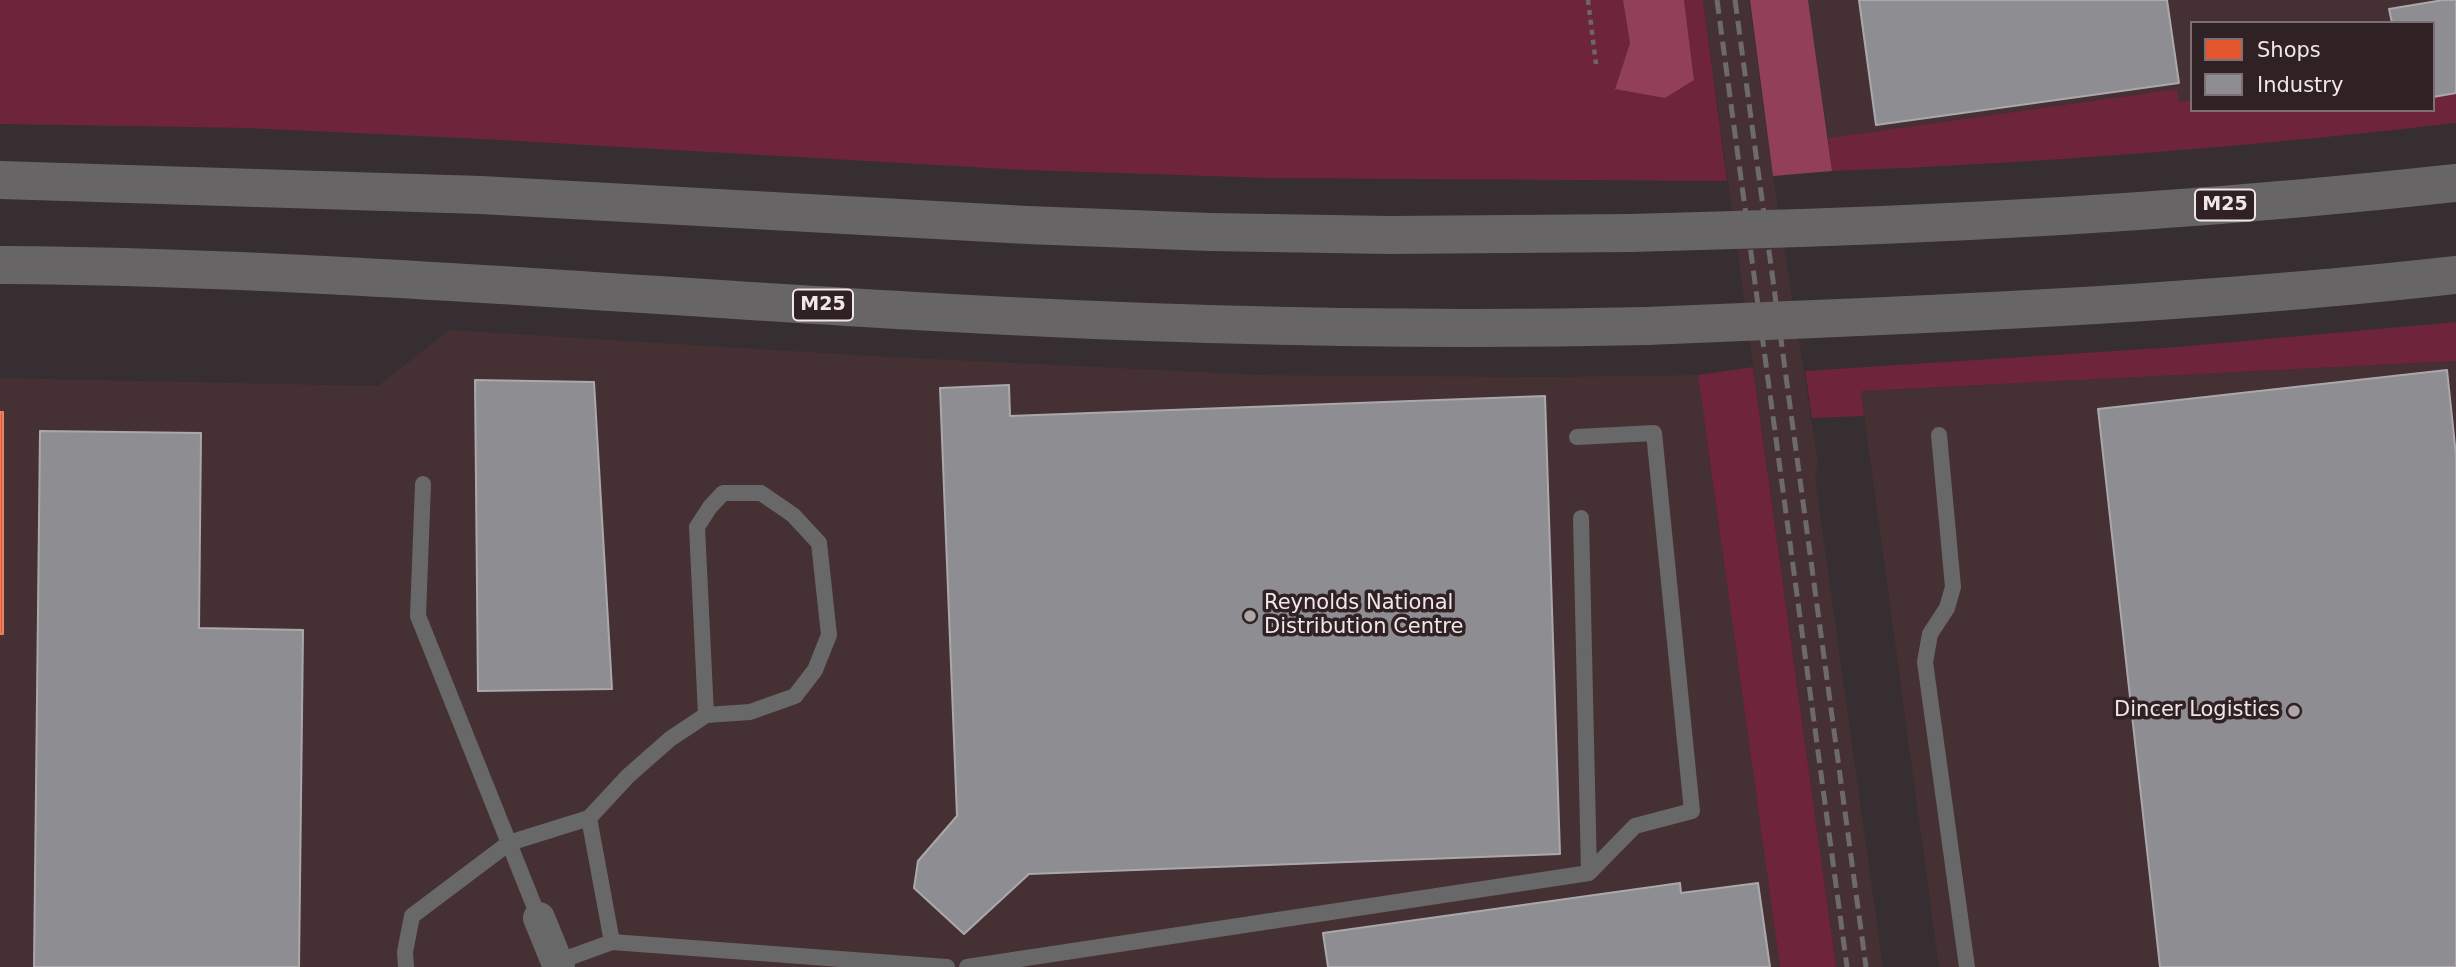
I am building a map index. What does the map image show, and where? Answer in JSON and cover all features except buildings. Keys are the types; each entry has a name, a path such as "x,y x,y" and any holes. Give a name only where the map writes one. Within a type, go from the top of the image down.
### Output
{"highway":[{"name":"M25","path":"0,180 481,195 1027,225 1390,235 1632,233 1801,228 2129,212 2269,202 2456,183"},
{"name":"M25","path":"0,265 239,270 949,313 1378,329 1647,326 2000,312 2334,289 2456,275"}],"street":[{"path":"539,918 558,965"}],"lane":[{"path":"967,967 1589,873 1635,826 1692,811 1654,433 1577,437"},
{"path":"1939,435 1953,587 1947,608 1930,634 1925,662 1967,967"},
{"path":"423,484 418,616 539,918"},
{"path":"406,967 405,952 412,916 509,844 589,818 628,776 670,739 706,715 750,712 795,696 815,670 829,635 819,542 793,515 761,493 723,493 697,527 706,715"},
{"path":"1581,518 1589,873"},
{"path":"589,818 612,942"},
{"path":"558,965 612,942 947,967"}],"path":[{"path":"1588,0 1596,64"}],"shaded area":[{"path":"0,0 1623,0 1630,43 1615,88 1694,79 1684,0 1703,0 1727,181 1271,178 1024,170 247,128 0,124"},
{"path":"1623,0 1684,0 1694,80 1665,98 1615,89 1630,43"},
{"path":"1703,0 1749,0 1773,176 1818,462 1815,478 1883,967 1836,967"},
{"path":"1750,0 1808,0 1832,171 1773,176"},
{"path":"1808,0 2456,0 2456,93 2435,97 2435,21 2190,21 2190,100 2179,102 2176,89 1828,138"},
{"path":"2177,89 2179,102 2190,100 2190,112 2435,112 2435,97 2456,93 2456,123 2145,153 1832,171 1828,138"},
{"path":"2456,322 2456,361 1861,391 1864,416 1812,418 1805,371 2177,347"},
{"path":"449,330 873,356 1261,375 1698,375 1780,967 0,967 0,378 378,386"},
{"path":"2456,361 2456,967 1939,967 1861,391"},
{"path":"1753,367 1836,967 1780,967 1698,375"}],"railway":[{"path":"1717,0 1847,967"},
{"path":"1735,0 1866,967"}],"place":[{"name":"Reynolds National Distribution Centre","path":"1250,616"},
{"name":"Dincer Logistics","path":"2294,711"}]}
